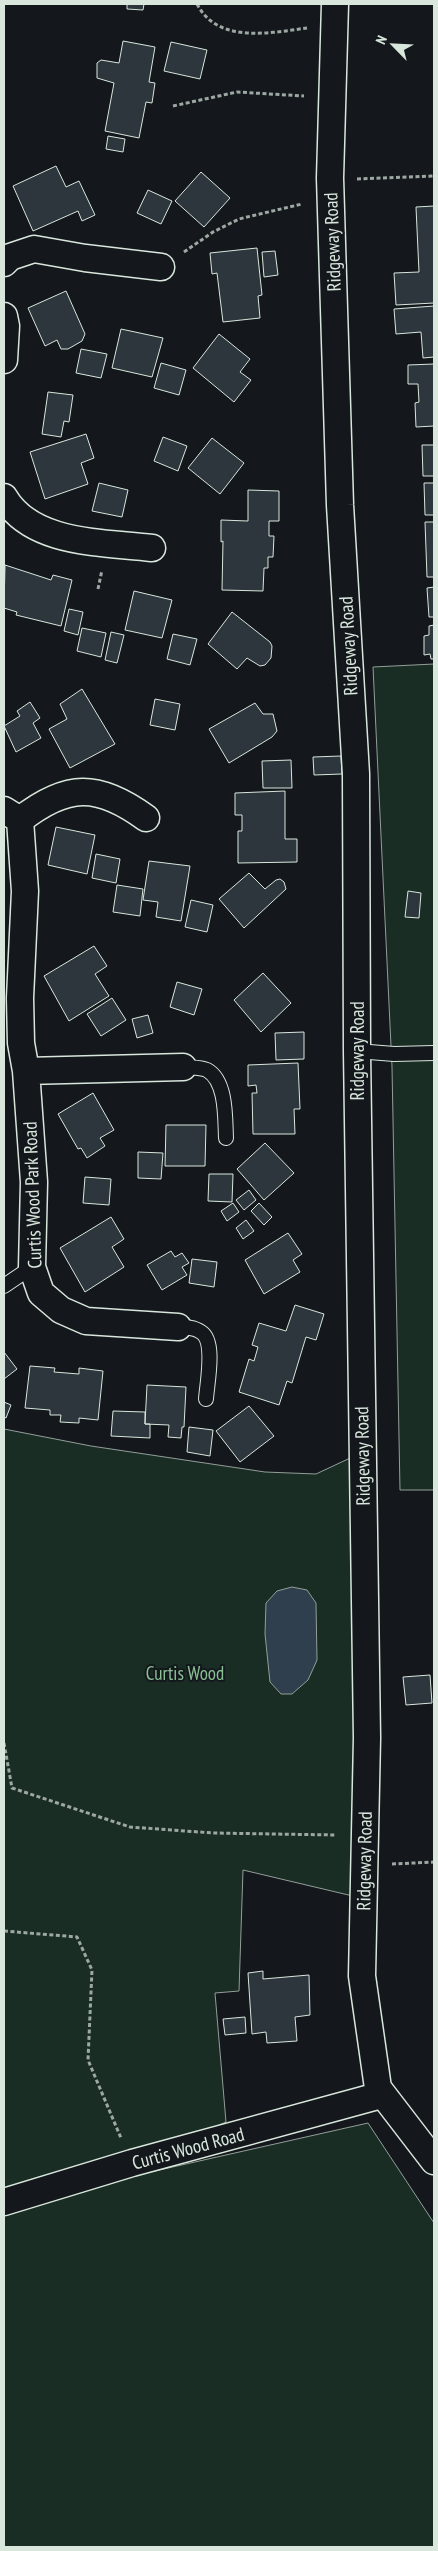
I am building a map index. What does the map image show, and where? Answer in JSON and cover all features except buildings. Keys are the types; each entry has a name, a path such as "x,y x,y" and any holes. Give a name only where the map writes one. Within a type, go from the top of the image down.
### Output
{"street":[{"name":"Ridgeway Road","path":"335,14 330,187 340,505 356,774 356,1050 367,1738 362,1976 378,2094"},
{"path":"4,263 10,257 34,249 85,258 161,267"},
{"path":"4,316 6,326 4,360"},
{"path":"4,497 10,508 33,526 68,538 152,548"},
{"name":"Curtis Wood Park Road","path":"146,818 124,802 104,794 80,792 60,795 35,808 12,815 24,891 20,998 12,1044 26,1071 34,1182 32,1267 42,1293 61,1310 86,1321 178,1327"},
{"path":"26,1071 184,1067"},
{"path":"378,2094 434,2160"},
{"name":"Curtis Wood Road","path":"4,2202 132,2163 378,2094"}],"lane":[{"path":"356,1050 394,1054 434,1053"},
{"path":"184,1067 201,1068 210,1071 216,1078 221,1090 226,1138"},
{"path":"4,1286 32,1267"},
{"path":"178,1327 196,1329 206,1337 210,1348 206,1399"}],"path":[{"path":"197,4 203,15 218,27 236,32 272,32 335,14"},
{"path":"174,106 237,92 332,98"},
{"path":"161,267 213,232 239,219 346,180 434,176"},
{"path":"4,1743 12,1788 130,1827 213,1833 365,1836"},
{"path":"364,1866 434,1862"},
{"path":"4,1931 77,1937 92,1970 88,2060 132,2163"}],"green space":[{"path":"434,664 434,1490 400,1490 392,1067 373,667"},
{"name":"Curtis Wood","path":"4,1429 91,1446 265,1472 316,1474 363,1452 357,1897 243,1870 239,1991 215,1993 226,2122 132,2163 4,2202"},
{"path":"368,2123 434,2223 434,2547 4,2547 4,2205"}],"water":[{"path":"292,1587 307,1590 316,1603 317,1660 308,1680 292,1694 281,1694 270,1682 265,1634 266,1603 277,1591"}]}
